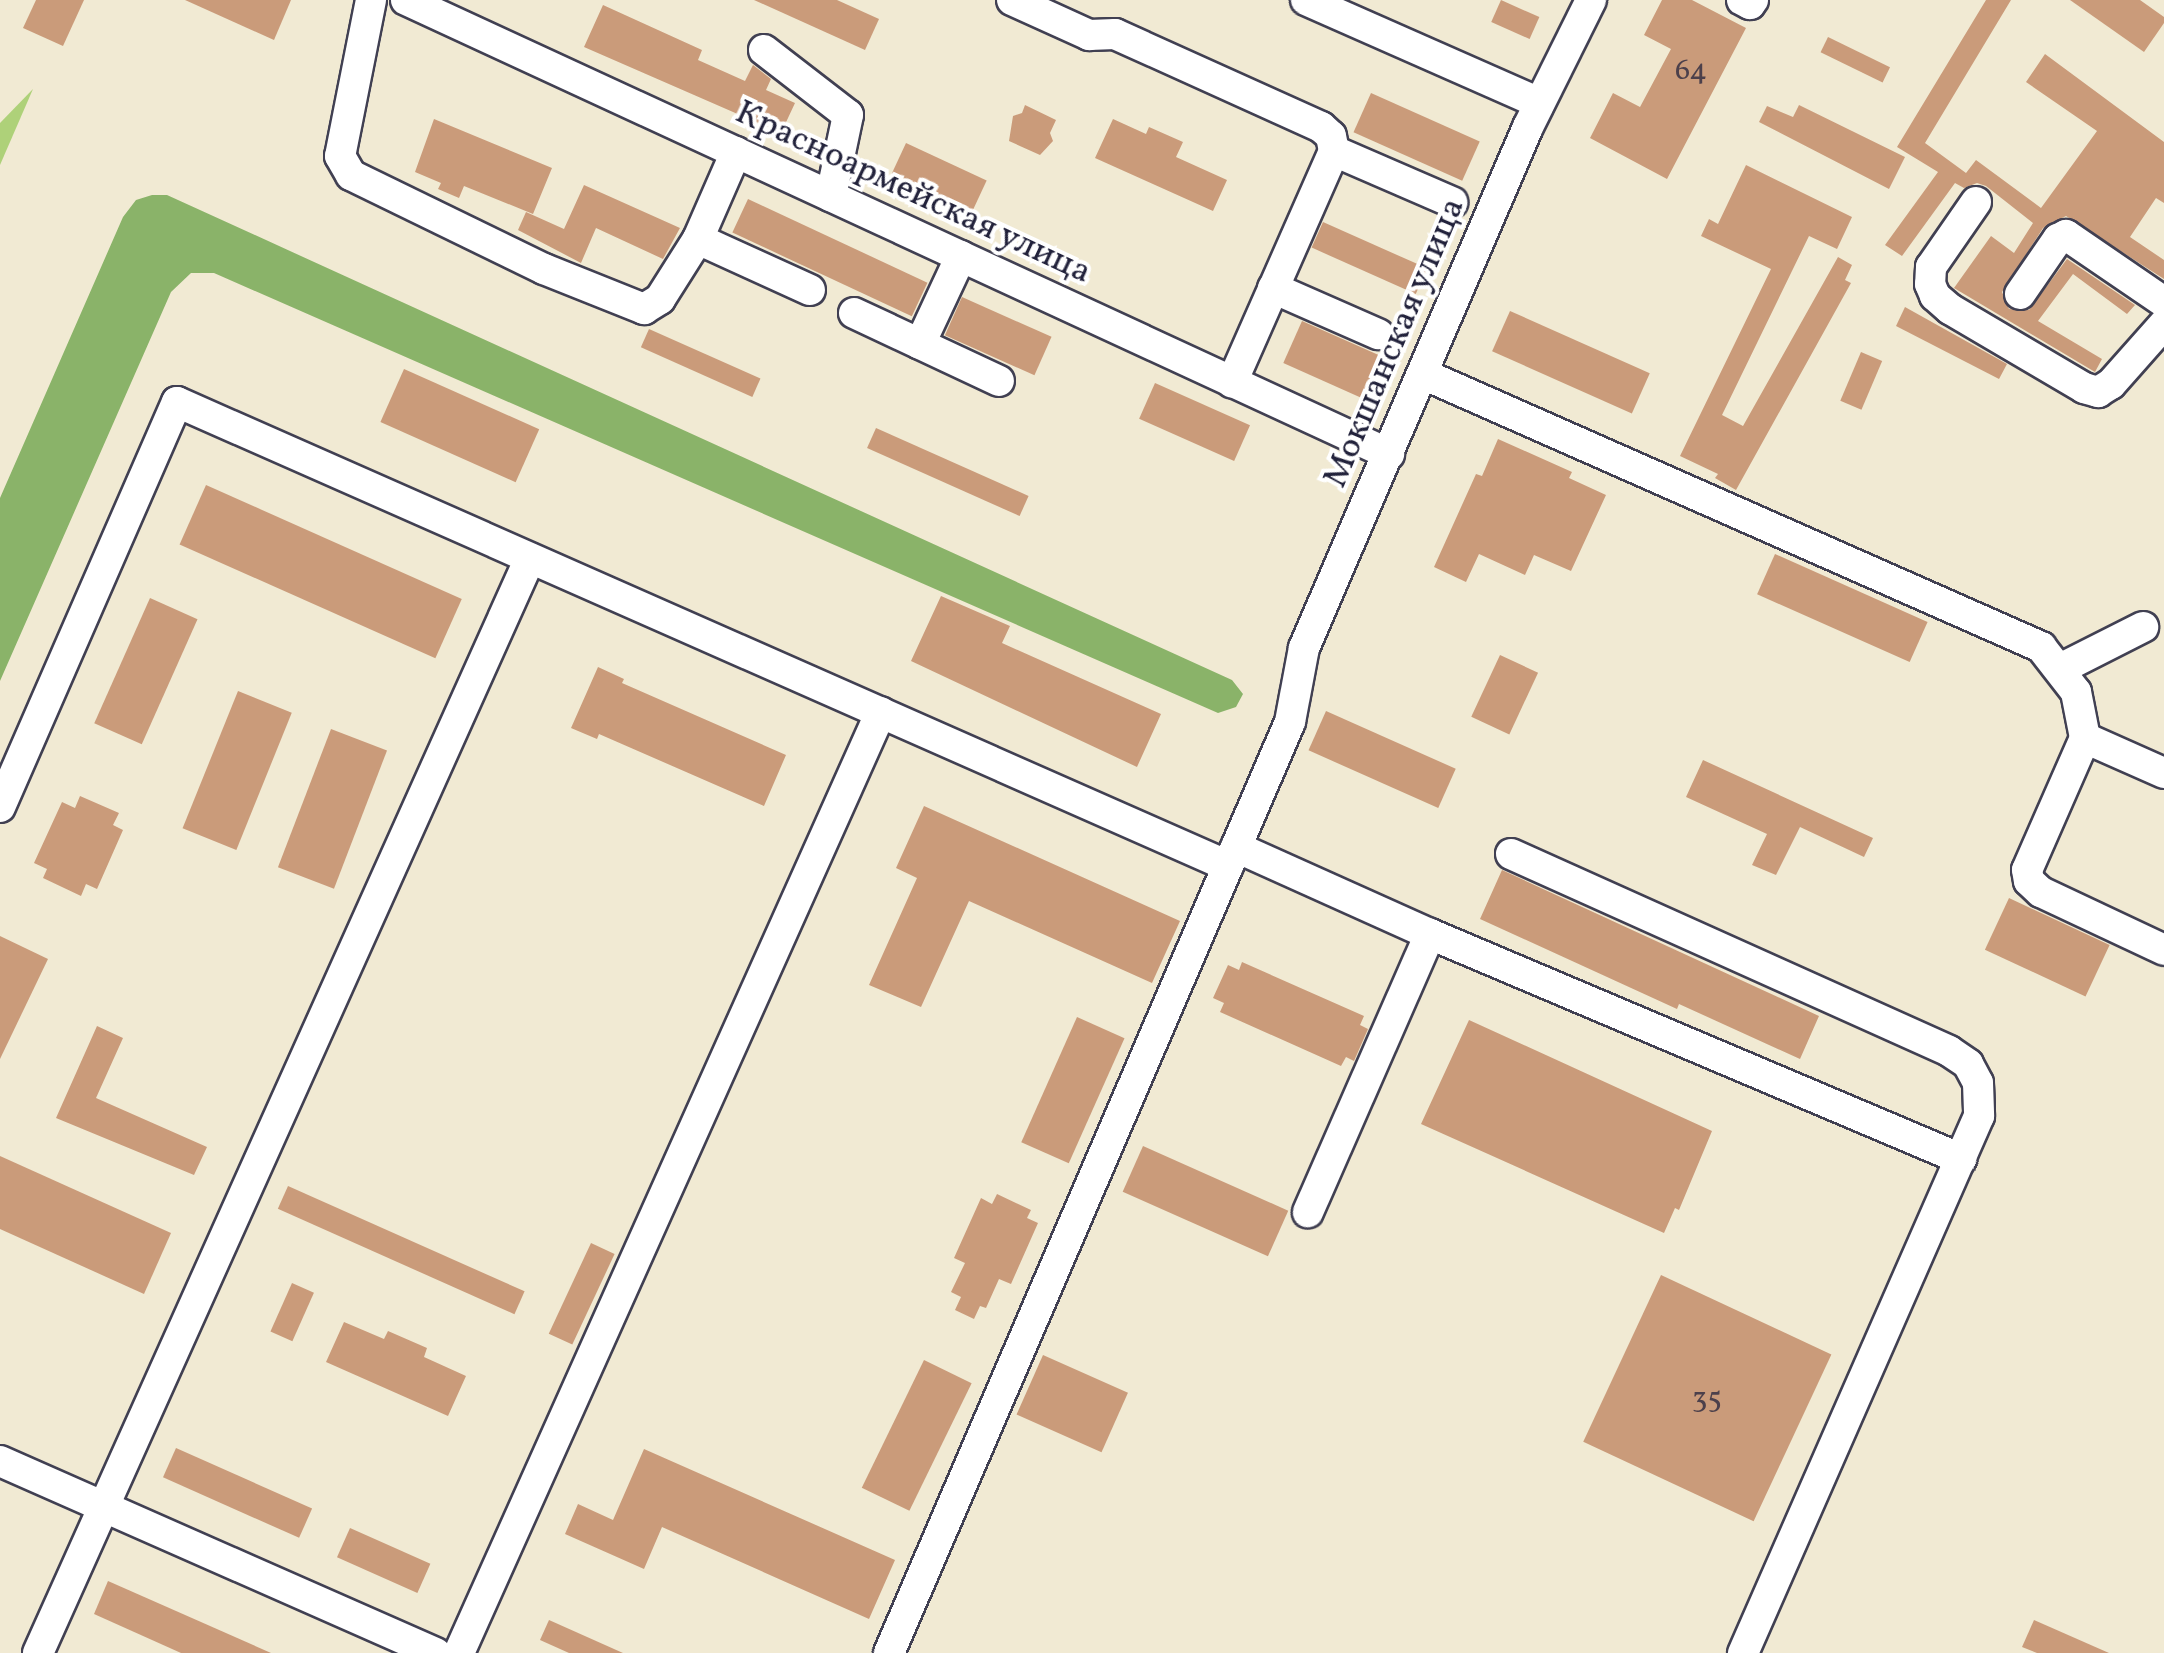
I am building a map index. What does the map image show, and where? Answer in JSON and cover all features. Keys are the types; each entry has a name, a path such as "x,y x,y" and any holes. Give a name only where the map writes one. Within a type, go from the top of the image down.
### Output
{"street":[{"path":"371,0 340,156 351,176 544,269 644,309 660,299 698,239 736,152"},
{"name":"Красноармейская улица","path":"406,0 1389,454"},
{"path":"1012,0 1089,35 1115,34 1321,127 1331,136 1334,151 1232,382"},
{"path":"1306,0 1539,104"},
{"name":"Мокшанская улица","path":"889,1653 1290,722 1304,648 1539,104 1591,0"},
{"path":"1742,0 1750,4 1752,0"},
{"path":"764,50 848,115 831,196"},
{"path":"1334,151 1452,202"},
{"path":"1976,202 1931,267 1930,284 1935,296 1950,310 2084,388 2098,392 2111,384 2164,324"},
{"path":"2020,294 2058,239 2066,235 2164,302"},
{"path":"698,239 810,290"},
{"path":"920,344 961,256"},
{"path":"1273,288 1378,334"},
{"path":"854,313 1000,381"},
{"path":"1423,374 2041,647 2062,668 2076,692 2085,738 2027,870 2029,881 2041,892 2164,950"},
{"path":"0,807 177,402 881,712 1430,934 1961,1158"},
{"path":"38,1653 530,558"},
{"path":"2062,668 2143,628"},
{"path":"459,1653 881,712"},
{"path":"2085,738 2164,772"},
{"path":"1511,854 1968,1064 1978,1083 1979,1116 1743,1653"},
{"path":"1308,1212 1430,934"},
{"path":"0,1462 436,1653"}],"green space":[{"path":"33,89 0,165 0,123"},
{"path":"167,195 1232,680 1243,694 1236,707 1218,713 214,273 191,273 171,292 0,681 0,498 123,217 136,200"}],"building":[{"path":"36,0 84,0 63,46 23,28"},
{"path":"185,0 291,0 274,40"},
{"path":"754,0 837,0 879,19 865,50"},
{"path":"1501,0 1539,17 1530,39 1491,22"},
{"path":"1662,0 1692,0 1746,28 1667,179 1590,138 1613,93 1640,107 1671,49 1644,35"},
{"path":"1986,0 2011,0 1925,143 1966,173 1976,160 2041,208 2097,131 2026,82 2045,54 2164,142 2164,203 2156,198 2130,237 2164,260 2164,279 2066,216 2043,228 2002,292 2009,309 2029,310 2067,259 2135,305 2127,314 2073,274 2038,321 2102,359 2095,372 1954,288 1991,236 2014,253 2033,223 1986,186 1977,183 1964,188 1955,183 1902,256 1885,245 1938,172 1897,147"},
{"path":"2070,0 2140,0 2164,17 2164,23 2144,52"},
{"path":"603,5 702,50 698,60 745,81 753,65 771,79 766,90 795,103 781,133 584,47"},
{"path":"1828,37 1890,67 1883,83 1821,52"},
{"path":"1371,93 1480,141 1462,181 1354,132"},
{"path":"1025,105 1056,120 1050,133 1053,141 1040,155 1009,141 1013,116 1022,113"},
{"path":"1799,105 1905,157 1889,189 1759,122 1767,106 1793,117"},
{"path":"434,119 552,168 533,214 464,186 459,198 438,189 441,183 415,172"},
{"path":"1113,119 1146,134 1149,127 1183,142 1176,157 1227,180 1213,211 1095,158"},
{"path":"906,143 987,181 968,220 887,183"},
{"path":"1746,165 1852,217 1837,249 1809,236 1722,415 1743,426 1838,257 1852,265 1845,280 1851,283 1736,490 1715,478 1718,474 1680,456 1771,269 1701,236 1709,219 1718,224"},
{"path":"584,185 680,228 663,259 596,228 581,263 518,230 526,212 564,229"},
{"path":"748,199 927,283 912,316 732,233"},
{"path":"1323,222 1427,268 1416,294 1312,248"},
{"path":"962,297 1052,337 1034,375 945,335"},
{"path":"1905,307 2007,364 1999,379 1896,326"},
{"path":"1510,311 1650,373 1632,413 1492,351"},
{"path":"1302,321 1399,364 1380,406 1283,363"},
{"path":"649,329 760,379 752,397 641,347"},
{"path":"1861,352 1882,361 1861,410 1840,401"},
{"path":"404,369 539,429 516,482 380,422"},
{"path":"1155,383 1250,425 1234,461 1139,419"},
{"path":"876,428 1029,496 1020,516 867,448"},
{"path":"1498,439 1572,472 1569,478 1606,495 1571,571 1534,555 1525,575 1479,554 1466,582 1434,567 1476,474 1482,476"},
{"path":"206,485 462,599 435,658 180,544"},
{"path":"1775,554 1928,622 1910,662 1757,594"},
{"path":"941,596 1010,626 1002,643 1161,714 1137,767 911,661"},
{"path":"150,598 198,619 142,744 94,723"},
{"path":"1500,655 1538,673 1509,734 1471,717"},
{"path":"598,667 624,679 622,683 786,755 764,806 599,734 597,739 571,728"},
{"path":"238,691 292,713 236,850 183,828"},
{"path":"1326,711 1456,769 1438,808 1309,750"},
{"path":"331,729 387,751 334,889 278,867"},
{"path":"1703,760 1873,838 1864,857 1800,827 1776,875 1752,865 1767,834 1686,797"},
{"path":"80,796 119,813 113,825 123,830 97,889 86,884 81,896 43,878 47,869 34,863 62,802 75,808"},
{"path":"924,806 1180,921 1152,983 969,901 921,1007 869,985 917,878 896,868"},
{"path":"1502,870 1819,1016 1800,1059 1679,1004 1677,1009 1480,919"},
{"path":"2009,898 2110,945 2086,997 1985,950"},
{"path":"0,936 48,959 0,1059"},
{"path":"1242,962 1364,1016 1360,1025 1368,1029 1354,1061 1346,1057 1341,1066 1220,1012 1224,1003 1213,998 1228,965 1239,970"},
{"path":"1077,1017 1125,1038 1069,1163 1021,1142"},
{"path":"1469,1020 1712,1131 1679,1210 1675,1208 1664,1233 1421,1124"},
{"path":"97,1026 123,1038 96,1098 207,1147 194,1175 56,1118"},
{"path":"1143,1146 1288,1211 1268,1256 1123,1192"},
{"path":"0,1156 171,1233 144,1294 0,1229"},
{"path":"288,1186 525,1291 514,1314 278,1209"},
{"path":"997,1194 1031,1210 1027,1218 1038,1223 1011,1284 999,1279 986,1308 980,1306 974,1319 955,1310 961,1297 951,1292 965,1263 954,1258 981,1198 992,1204"},
{"path":"591,1243 615,1254 572,1345 549,1334"},
{"path":"1661,1275 1831,1354 1754,1521 1583,1442"},
{"path":"292,1283 314,1293 292,1341 270,1331"},
{"path":"344,1322 384,1339 388,1331 427,1348 424,1357 466,1376 448,1416 326,1362"},
{"path":"1043,1355 1128,1393 1102,1452 1017,1414"},
{"path":"924,1360 972,1383 909,1511 862,1488"},
{"path":"176,1448 312,1509 299,1538 163,1477"},
{"path":"644,1449 895,1560 869,1619 662,1527 644,1569 565,1534 578,1504 613,1520"},
{"path":"350,1528 430,1564 417,1593 337,1557"},
{"path":"108,1581 271,1653 181,1653 94,1614"},
{"path":"549,1620 623,1653 569,1653 540,1640"},
{"path":"2034,1620 2109,1653 2037,1653 2022,1647"}]}
